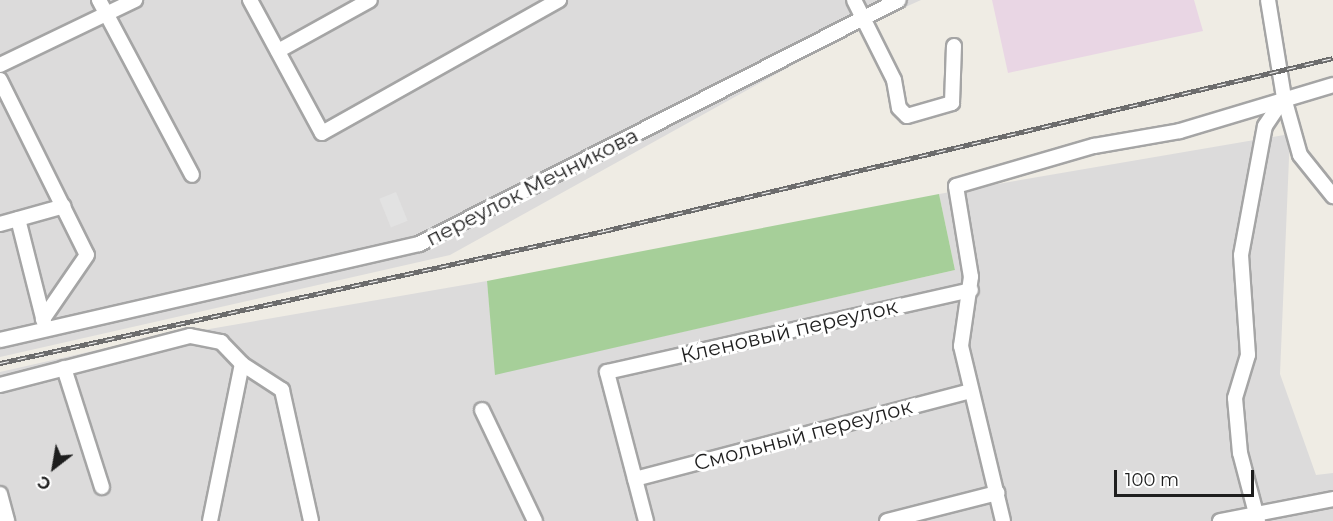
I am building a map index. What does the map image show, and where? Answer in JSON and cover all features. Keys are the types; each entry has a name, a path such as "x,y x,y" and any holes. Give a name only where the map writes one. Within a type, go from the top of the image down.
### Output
{"street":[{"path":"99,0 192,175"},
{"path":"0,65 135,0"},
{"path":"250,0 322,133 559,0"},
{"path":"278,51 370,0"},
{"path":"854,0 894,80 899,108 908,116 952,103 954,46"},
{"name":"переулок Мечникова","path":"0,340 45,324 418,244 899,0"},
{"path":"1268,0 1284,98 1300,155 1333,196"},
{"path":"0,80 87,255 45,324"},
{"path":"1003,521 961,346 971,290 956,186 1094,146 1180,131 1333,85"},
{"path":"1256,518 1235,399 1248,355 1241,255 1265,126 1284,98"},
{"path":"0,224 64,206"},
{"path":"18,219 45,324"},
{"name":"Кленовый переулок","path":"635,479 607,372 971,290"},
{"path":"0,385 190,336 221,342 242,364 282,390 311,521"},
{"path":"210,521 242,364"},
{"path":"64,368 102,487"},
{"name":"Смольный переулок","path":"635,479 971,391"},
{"path":"482,410 536,521"},
{"path":"635,479 646,521"},
{"path":"888,521 996,493"},
{"path":"0,494 7,521"},
{"path":"1220,521 1256,518 1333,499"}],"shaded area":[{"path":"0,0 921,0 861,27 450,255 0,357"},
{"path":"992,0 1194,0 1203,31 1008,73"},
{"path":"1290,134 1280,374 1316,475 1333,473 1333,521 0,521 0,372 128,343 487,281 496,374 955,270 939,194"},
{"path":"396,192 408,221 391,227 379,199"}],"green space":[{"path":"939,194 955,270 495,375 487,281"}],"railway":[{"path":"0,363 604,231 1333,58"}]}
